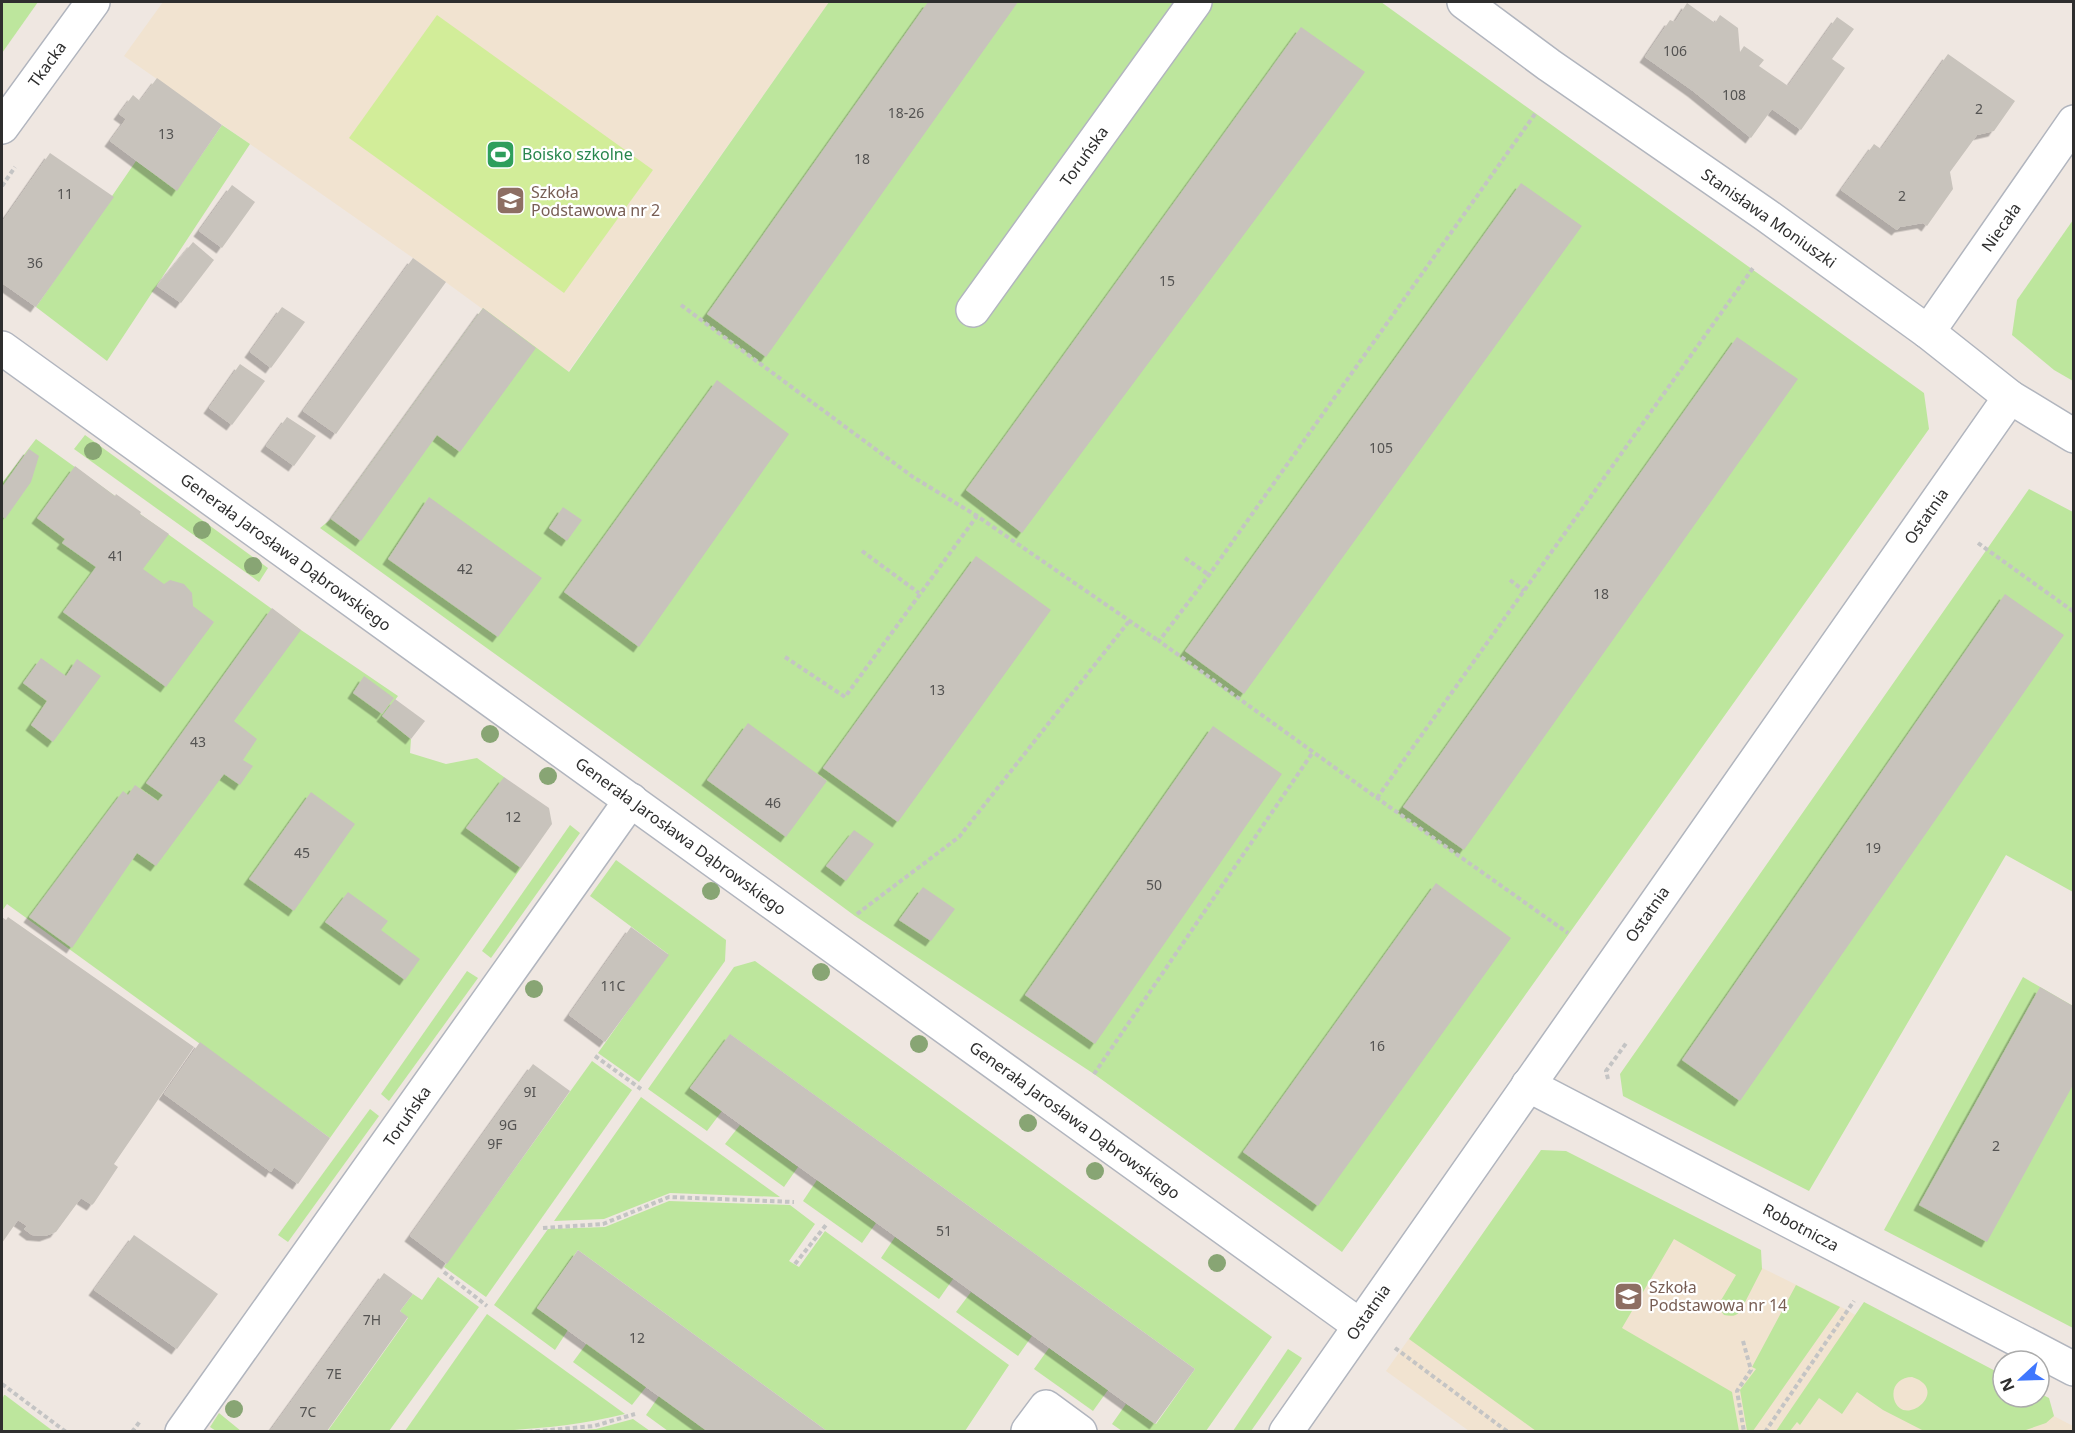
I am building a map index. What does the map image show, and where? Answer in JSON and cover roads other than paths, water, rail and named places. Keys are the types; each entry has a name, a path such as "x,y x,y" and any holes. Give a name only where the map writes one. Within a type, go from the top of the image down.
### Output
{"street":[{"name":"Tkacka","path":"2,127 93,2"},
{"name":"Toruńska","path":"973,310 1195,2"},
{"name":"Stanisława Moniuszki","path":"1464,2 1549,65 1766,215 1928,332 2010,397 2073,435"},
{"name":"Niecała","path":"1928,332 2073,123"},
{"name":"Generała Jarosława Dąbrowskiego","path":"2,348 1359,1325"},
{"name":"Ostatnia","path":"1286,1431 2010,397"},
{"name":"Toruńska","path":"183,1431 631,800"},
{"name":"Robotnicza","path":"1528,1085 2073,1369"},
{"path":"1028,1431 1046,1407 1080,1431"}],"place":[{"name":"Boisko szkolne","path":"501,154"},
{"name":"Szkoła Podstawowa nr 2","path":"510,201"},
{"name":"Szkoła Podstawowa nr 14","path":"1628,1296"}]}
